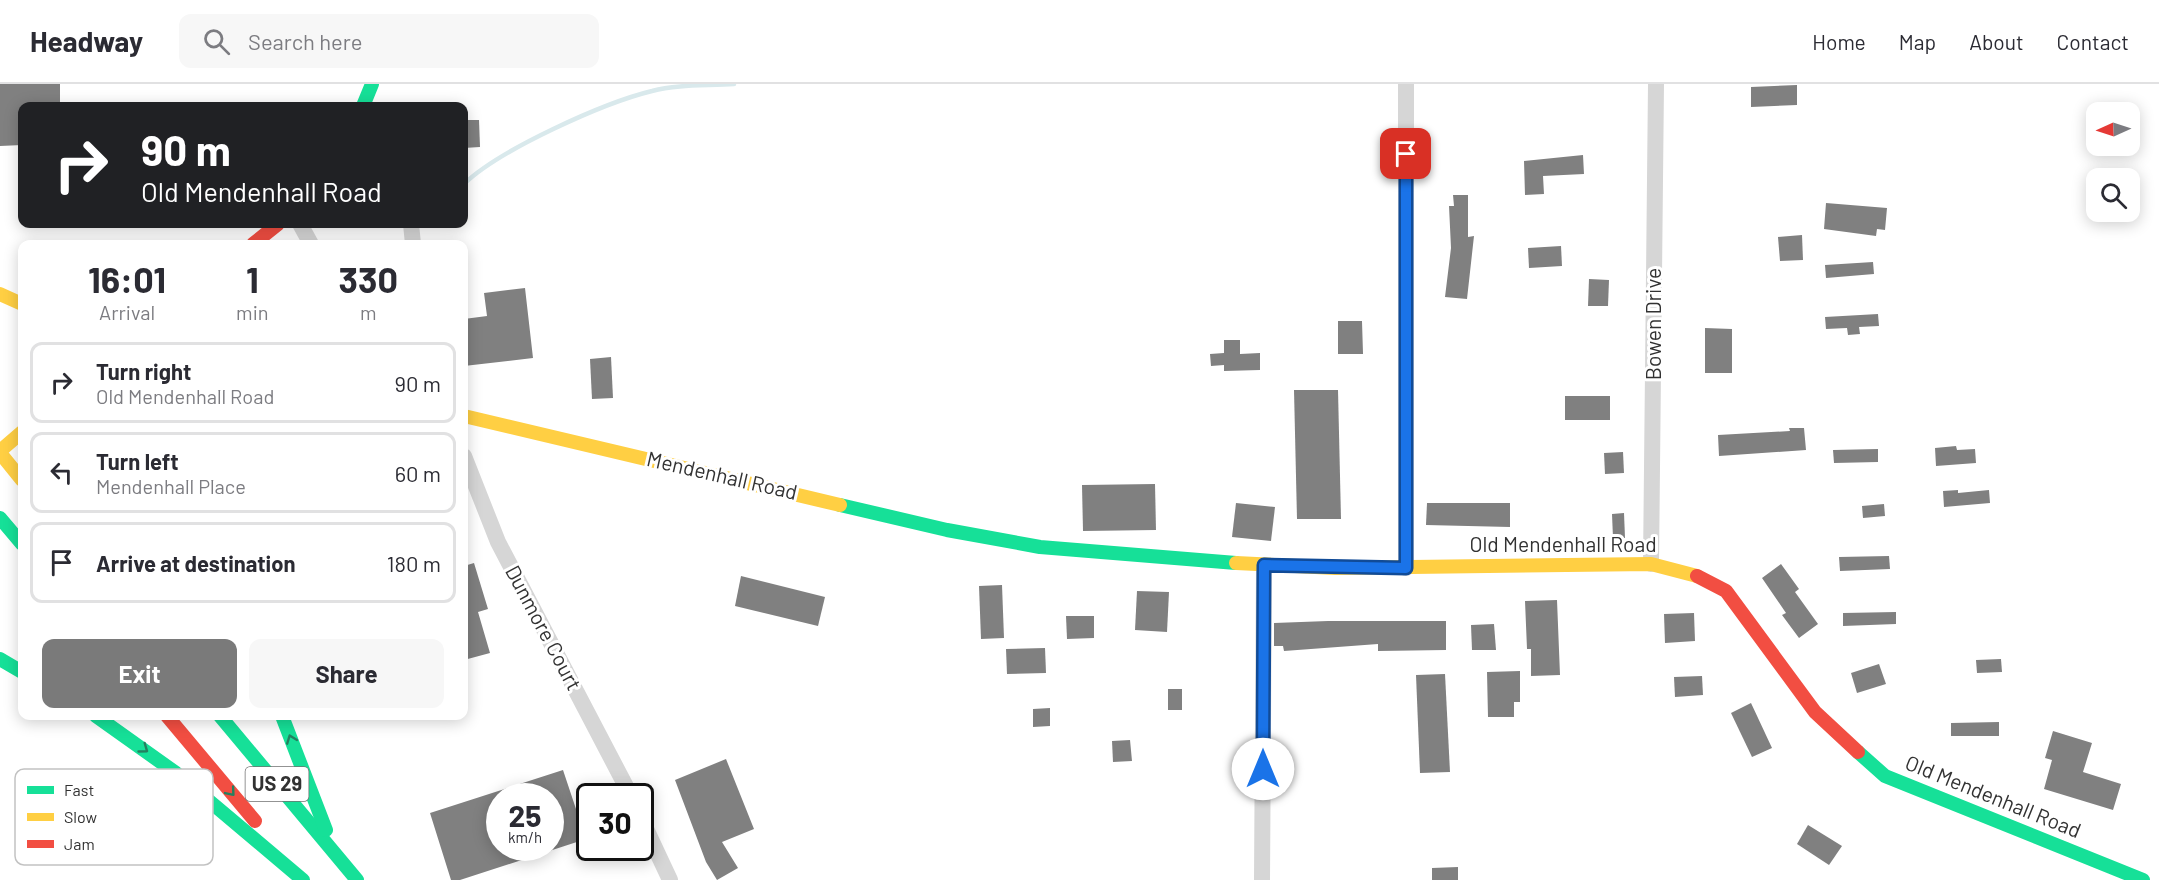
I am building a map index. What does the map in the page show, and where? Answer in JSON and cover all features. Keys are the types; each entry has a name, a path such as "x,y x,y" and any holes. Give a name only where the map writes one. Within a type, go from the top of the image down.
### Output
{"main road":[{"path":"365,102 371,86"},
{"path":"258,240 273,228"},
{"path":"0,294 18,302"},
{"name":"Mendenhall Road","path":"468,417 980,537"},
{"path":"18,436 0,452 18,475"},
{"path":"0,518 18,539"},
{"name":"Old Mendenhall Road","path":"980,537 1040,547 1264,565 1406,568 1652,564 1680,568 1705,578 1726,591 1815,712 1885,776 2143,880"},
{"path":"0,659 18,670"},
{"path":"102,720 172,769"},
{"name":"US 29","path":"169,720 211,769"},
{"name":"US 29","path":"222,720 357,880"},
{"path":"284,720 334,853"},
{"name":"US 29","path":"213,772 304,880"},
{"path":"213,803 304,880"}],"street":[{"path":"1406,84 1406,568"},
{"name":"Bowen Drive","path":"1652,564 1656,84"},
{"name":"Dunmore Court","path":"468,466 498,542 624,783"},
{"path":"1262,880 1264,565"},
{"path":"654,846 670,880"}],"building":[{"path":"0,84 60,84 60,102 18,102 18,145 0,146"},
{"path":"1797,85 1797,105 1751,107 1751,87"},
{"path":"468,120 479,120 480,147 468,148"},
{"path":"1583,155 1584,174 1543,176 1544,194 1525,195 1524,161"},
{"path":"1453,195 1468,195 1468,237 1474,236 1467,299 1445,297 1451,248 1449,206 1454,206"},
{"path":"1826,203 1887,208 1885,230 1877,229 1876,236 1824,229"},
{"path":"1802,235 1803,260 1780,261 1778,237"},
{"path":"1561,246 1562,266 1529,268 1528,248"},
{"path":"1873,262 1874,274 1826,278 1825,265"},
{"path":"1589,279 1609,280 1608,306 1588,306"},
{"path":"525,288 533,358 468,366 468,318 487,316 484,293"},
{"path":"1878,314 1879,326 1859,327 1860,334 1848,335 1847,328 1826,329 1825,317"},
{"path":"1338,321 1362,321 1363,354 1338,354"},
{"path":"1705,328 1732,329 1732,373 1705,373"},
{"path":"1224,340 1240,340 1240,354 1260,353 1260,370 1224,371 1224,365 1211,366 1210,354 1224,353"},
{"path":"611,357 613,398 592,399 590,359"},
{"path":"1294,390 1338,390 1341,519 1297,519"},
{"path":"1565,396 1610,396 1610,420 1565,420"},
{"path":"1789,428 1804,428 1806,450 1719,456 1718,435 1790,431"},
{"path":"1956,446 1957,450 1975,449 1976,463 1936,466 1935,448"},
{"path":"1878,449 1878,462 1834,463 1833,450"},
{"path":"1623,452 1624,473 1605,474 1604,453"},
{"path":"1155,484 1156,530 1083,531 1082,485"},
{"path":"1958,490 1958,493 1989,490 1990,503 1944,507 1943,491"},
{"path":"1236,503 1275,507 1271,541 1232,537"},
{"path":"1427,503 1510,503 1510,527 1426,525"},
{"path":"1884,504 1885,516 1863,518 1862,506"},
{"path":"1624,513 1625,538 1613,538 1612,514"},
{"path":"1889,556 1890,569 1840,571 1839,557"},
{"path":"474,563 488,609 478,612 490,653 468,659 468,565"},
{"path":"1781,564 1799,589 1795,592 1818,624 1799,638 1782,615 1786,613 1762,578"},
{"path":"741,576 825,597 818,626 735,606"},
{"path":"1002,585 1004,638 981,639 979,586"},
{"path":"1137,591 1169,592 1167,632 1135,630"},
{"path":"1557,600 1560,675 1531,676 1531,649 1527,649 1525,601"},
{"path":"1896,612 1896,624 1843,626 1843,613"},
{"path":"1694,613 1695,641 1665,643 1664,614"},
{"path":"1066,616 1094,616 1094,638 1067,639"},
{"path":"1446,621 1446,650 1378,651 1378,644 1284,651 1283,646 1274,646 1274,623"},
{"path":"1494,624 1496,650 1472,650 1471,625"},
{"path":"1045,648 1046,673 1007,674 1006,649"},
{"path":"2001,659 2002,672 1977,673 1976,660"},
{"path":"1879,664 1886,684 1857,693 1851,673"},
{"path":"1520,671 1520,702 1514,702 1514,717 1488,717 1487,672"},
{"path":"1445,674 1450,772 1420,773 1416,675"},
{"path":"1702,676 1703,695 1675,697 1674,677"},
{"path":"1168,689 1182,689 1182,710 1168,710"},
{"path":"1751,703 1772,748 1752,757 1731,713"},
{"path":"1050,708 1050,726 1033,727 1033,709"},
{"path":"1999,722 1999,736 1951,736 1951,723"},
{"path":"2053,731 2092,743 2083,772 2121,784 2113,810 2044,789 2052,760 2045,758"},
{"path":"1130,740 1132,761 1113,762 1112,741"},
{"path":"726,759 754,829 722,842 738,868 717,880 706,862 675,780"},
{"path":"563,770 576,809 576,842 564,846 564,783 523,783"},
{"path":"486,795 486,861 518,861 460,880 451,880 430,813"},
{"path":"1808,825 1842,846 1829,865 1797,844"},
{"path":"1458,867 1458,880 1432,880 1432,868"}],"waterway":[{"path":"468,181 501,157 553,129 631,97 683,86 734,84"}],"traffic: fast":[{"path":"365,102 372,84"},
{"path":"840,505 947,530 1040,547 1236,563"},
{"path":"0,518 18,539"},
{"path":"0,659 18,670"},
{"path":"102,720 170,769"},
{"path":"223,720 357,880"},
{"path":"284,720 326,830"},
{"path":"1858,752 1885,776 2143,880"},
{"path":"213,804 303,880"}],"traffic: slow":[{"path":"0,294 18,302"},
{"path":"468,417 840,505"},
{"path":"0,451 18,435"},
{"path":"0,453 18,475"},
{"path":"1236,563 1335,568 1651,564 1697,576"}],"traffic: jam":[{"path":"258,240 273,228"},
{"path":"1697,576 1726,591 1815,712 1858,752"},
{"path":"170,720 211,769"},
{"path":"213,771 255,821"}],"route":[{"path":"1263,769 1264,565 1406,568 1406,154"}]}
